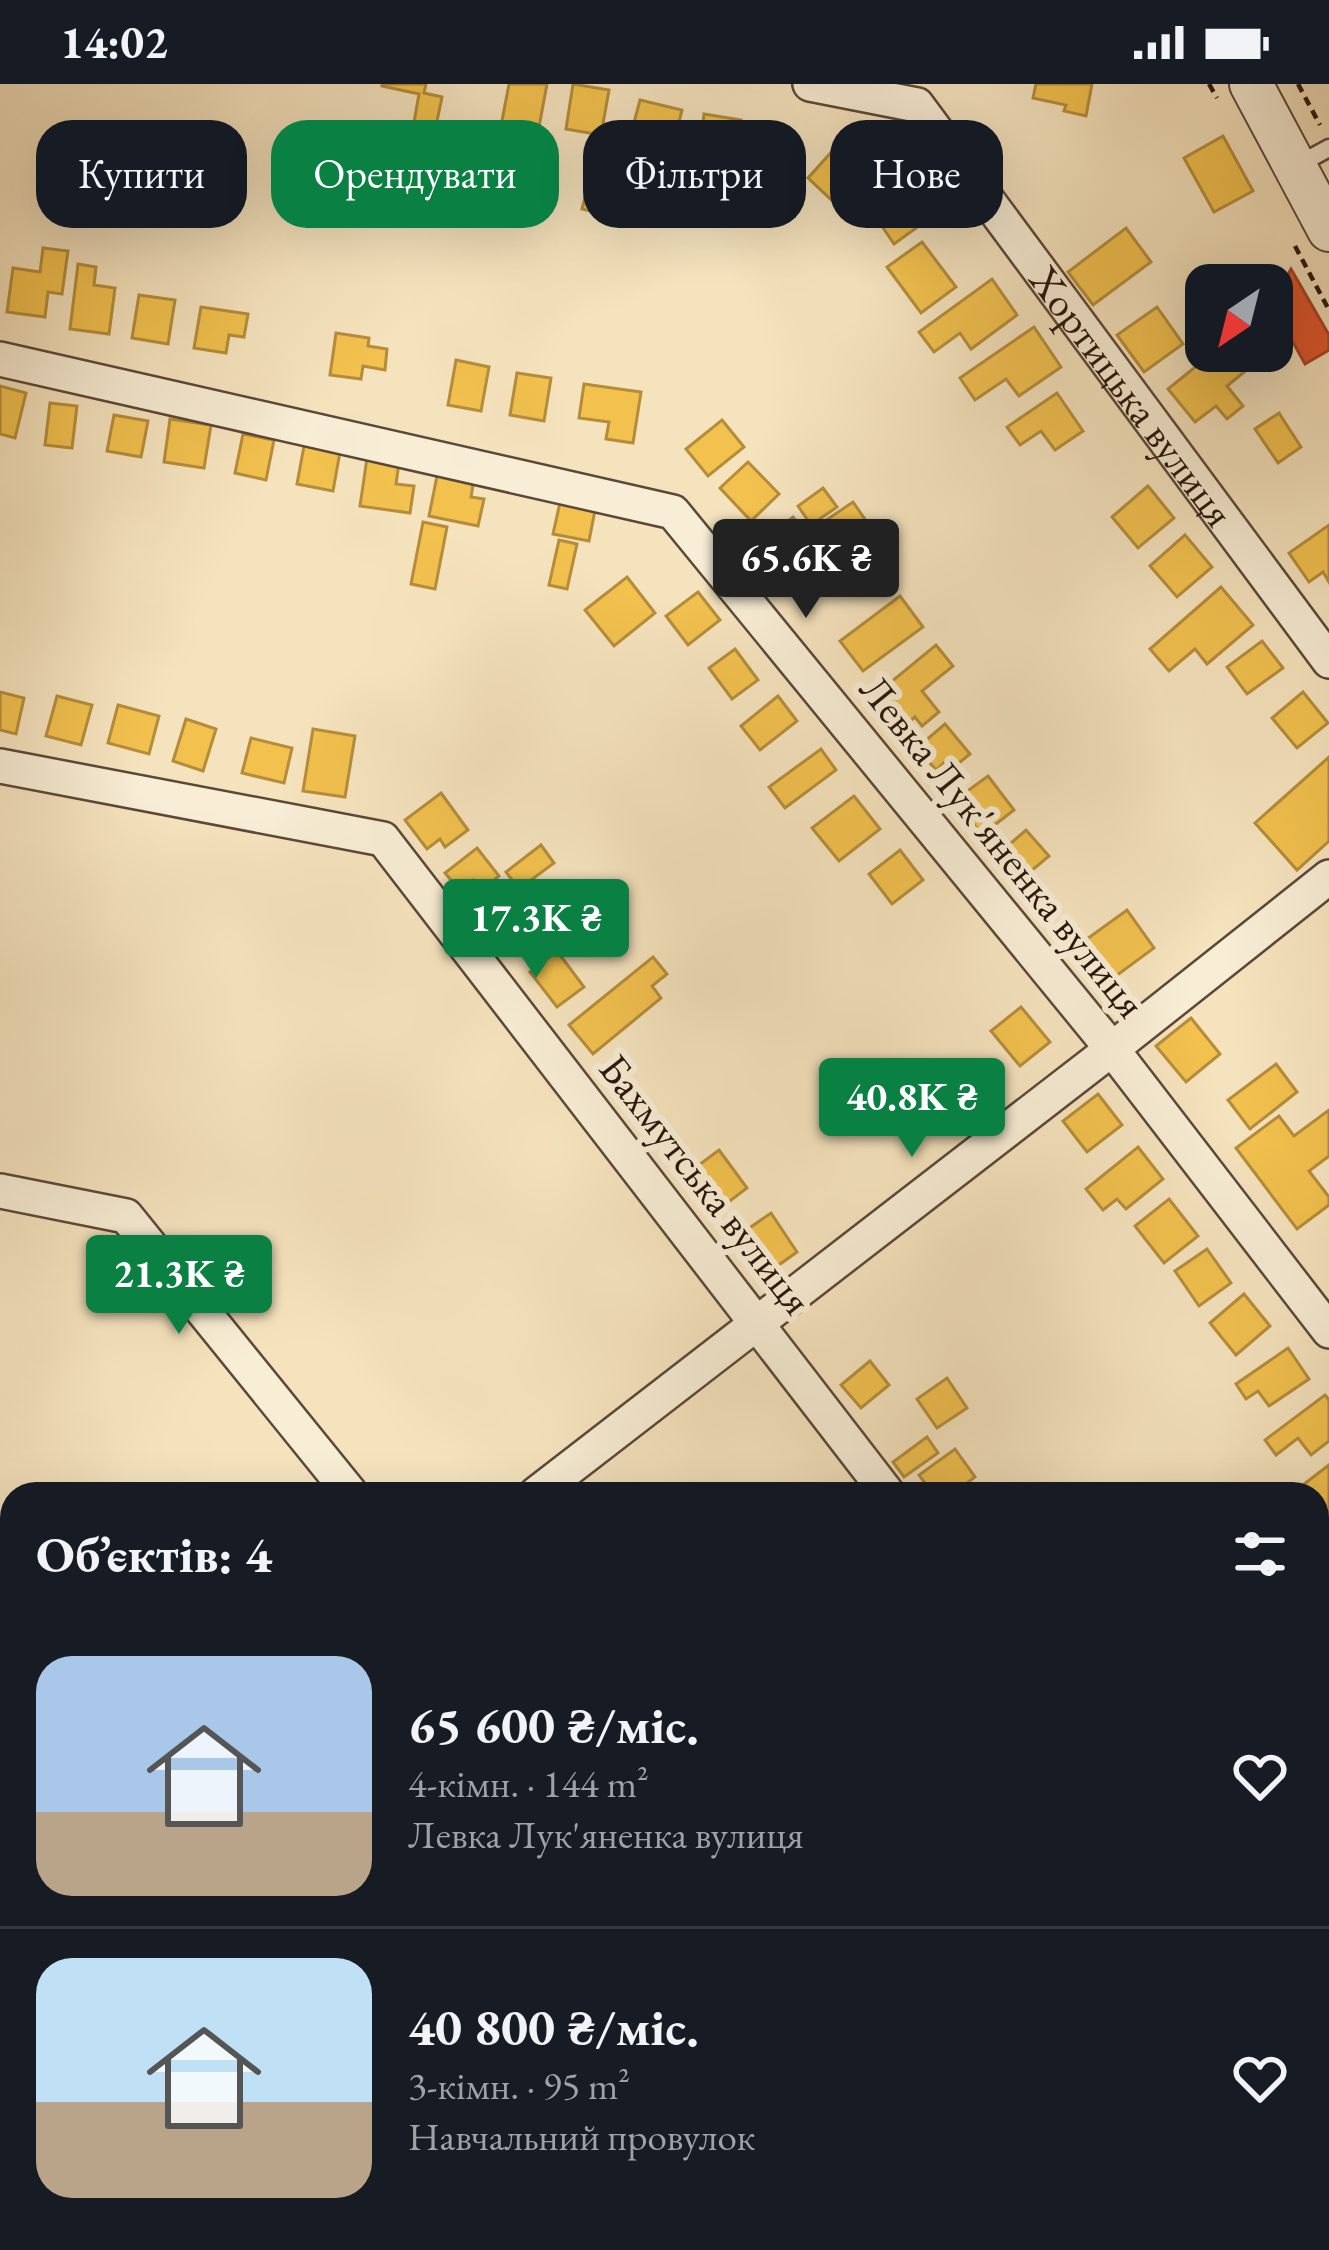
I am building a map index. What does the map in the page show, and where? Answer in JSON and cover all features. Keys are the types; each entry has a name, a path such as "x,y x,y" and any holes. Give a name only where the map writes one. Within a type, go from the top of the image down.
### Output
{"street":[{"name":"Хортицька вулиця","path":"810,84 917,105 1329,661"},
{"path":"1251,84 1318,152 1329,230"},
{"name":"Левка Лук'яненка вулиця","path":"0,359 673,512 1112,1049 1329,1331"},
{"name":"Бахмутська вулиця","path":"0,766 383,839 880,1482"},
{"path":"552,1482 1329,877"},
{"path":"0,1191 126,1216 341,1482"}],"path":[{"path":"1298,84 1318,152"},
{"path":"1308,271 1329,310"}],"building: Житло":[{"path":"426,84 424,93 442,97 437,120 414,120 419,94 382,86"},
{"path":"509,84 547,84 540,120 502,120"},
{"path":"573,84 609,90 604,120 583,120 583,132 566,129"},
{"path":"1036,84 1092,84 1086,116 1064,111 1066,105 1033,98"},
{"path":"640,100 682,110 679,120 635,120"},
{"path":"704,114 741,120 703,120"},
{"path":"1223,136 1253,191 1214,212 1184,158"},
{"path":"830,153 830,199 808,178"},
{"path":"883,228 916,228 894,244"},
{"path":"1126,228 1151,262 1093,305 1068,272"},
{"path":"922,242 956,287 921,313 887,267"},
{"path":"43,248 68,251 62,294 48,292 45,317 7,312 13,268 40,272"},
{"path":"78,264 96,267 94,285 115,288 109,334 70,329"},
{"path":"992,279 1017,315 971,349 960,333 934,352 919,332"},
{"path":"139,295 175,300 168,344 132,338"},
{"path":"201,307 248,314 244,337 229,335 226,353 194,348"},
{"path":"1157,307 1183,344 1144,372 1117,335"},
{"path":"1034,327 1061,367 1019,396 1006,379 975,400 960,378"},
{"path":"336,333 369,338 368,346 387,349 385,370 363,366 361,379 330,375"},
{"path":"456,360 489,367 481,411 448,405"},
{"path":"1189,372 1244,372 1227,386 1243,406 1227,419 1216,406 1195,422 1168,389"},
{"path":"517,373 551,378 544,421 510,415"},
{"path":"584,384 641,392 633,443 606,439 609,422 579,418"},
{"path":"0,386 26,393 15,438 0,434"},
{"path":"1057,393 1083,431 1055,450 1041,431 1020,445 1007,427"},
{"path":"50,403 77,406 72,448 45,445"},
{"path":"1279,413 1301,447 1278,463 1255,429"},
{"path":"114,415 148,421 141,457 107,451"},
{"path":"170,419 211,425 204,468 164,462"},
{"path":"722,420 744,447 708,476 686,449"},
{"path":"243,434 274,440 266,480 235,473"},
{"path":"304,446 340,452 333,491 297,484"},
{"path":"367,458 399,463 396,484 414,486 410,513 360,506"},
{"path":"748,462 779,494 751,521 720,488"},
{"path":"438,471 474,479 471,497 484,499 478,526 429,516"},
{"path":"1148,486 1174,518 1138,548 1112,517"},
{"path":"823,488 837,507 811,525 798,506"},
{"path":"561,498 596,505 589,541 553,534"},
{"path":"853,502 871,528 841,550 822,523"},
{"path":"793,517 821,554 783,582 755,546"},
{"path":"423,522 447,527 435,589 411,584"},
{"path":"1329,525 1329,582 1323,572 1309,582 1289,553"},
{"path":"1185,535 1212,567 1177,597 1150,566"},
{"path":"559,540 577,544 567,589 549,585"},
{"path":"627,577 655,613 614,646 585,610"},
{"path":"1221,587 1253,625 1207,664 1195,649 1169,671 1150,649"},
{"path":"698,592 720,620 688,645 666,616"},
{"path":"900,596 923,627 863,671 840,641"},
{"path":"1262,641 1283,668 1247,694 1227,667"},
{"path":"936,645 953,666 922,691 939,712 922,726 915,717 901,729 874,696"},
{"path":"735,649 758,680 732,699 709,668"},
{"path":"0,692 24,698 16,734 0,730"},
{"path":"1303,692 1328,723 1297,748 1272,718"},
{"path":"57,696 92,705 81,745 46,736"},
{"path":"778,696 797,721 760,750 741,726"},
{"path":"118,705 159,716 149,754 108,743"},
{"path":"186,719 216,729 203,771 173,761"},
{"path":"945,724 970,754 954,767 947,760 936,770 917,748"},
{"path":"313,729 355,736 345,797 303,791"},
{"path":"251,738 292,748 284,783 242,773"},
{"path":"821,749 836,770 785,808 769,787"},
{"path":"1329,757 1329,841 1297,870 1255,823"},
{"path":"988,776 1014,810 982,835 955,800"},
{"path":"441,793 468,830 445,847 440,839 427,849 405,820"},
{"path":"854,796 880,829 839,861 812,828"},
{"path":"1026,830 1049,856 1018,882 996,856"},
{"path":"541,845 554,863 519,889 506,872"},
{"path":"477,848 499,876 482,890 473,880 460,891 445,873"},
{"path":"900,850 923,880 892,904 869,874"},
{"path":"518,898 544,932 528,944 521,936 508,947 488,921"},
{"path":"1127,910 1154,948 1101,987 1073,949"},
{"path":"557,951 584,987 557,1007 530,972"},
{"path":"653,957 667,974 652,986 661,998 593,1054 569,1025"},
{"path":"1021,1007 1050,1042 1020,1066 991,1031"},
{"path":"1191,1018 1220,1054 1186,1082 1156,1046"},
{"path":"1276,1064 1297,1092 1250,1129 1228,1100"},
{"path":"1098,1094 1122,1125 1087,1152 1063,1121"},
{"path":"1329,1110 1329,1156 1309,1171 1329,1197 1329,1205 1297,1229 1236,1148 1279,1116 1294,1136"},
{"path":"1138,1147 1163,1179 1126,1209 1117,1199 1103,1210 1086,1189"},
{"path":"719,1150 747,1188 709,1217 680,1179"},
{"path":"1169,1199 1198,1236 1164,1263 1135,1226"},
{"path":"771,1213 797,1252 759,1279 732,1240"},
{"path":"1207,1249 1231,1283 1199,1306 1175,1271"},
{"path":"1244,1294 1270,1326 1236,1355 1210,1323"},
{"path":"1288,1348 1309,1379 1269,1406 1258,1391 1246,1399 1236,1384"},
{"path":"870,1361 889,1385 861,1408 841,1385"},
{"path":"947,1378 967,1408 937,1428 917,1399"},
{"path":"1325,1395 1329,1441 1311,1455 1298,1438 1276,1455 1265,1440"},
{"path":"927,1437 938,1453 904,1477 893,1462"},
{"path":"955,1449 975,1477 968,1482 924,1482 919,1475"},
{"path":"1329,1465 1329,1482 1307,1482"}],"building: Торгівля":[{"path":"1293,272 1329,335 1329,350 1305,364 1293,342"}]}
